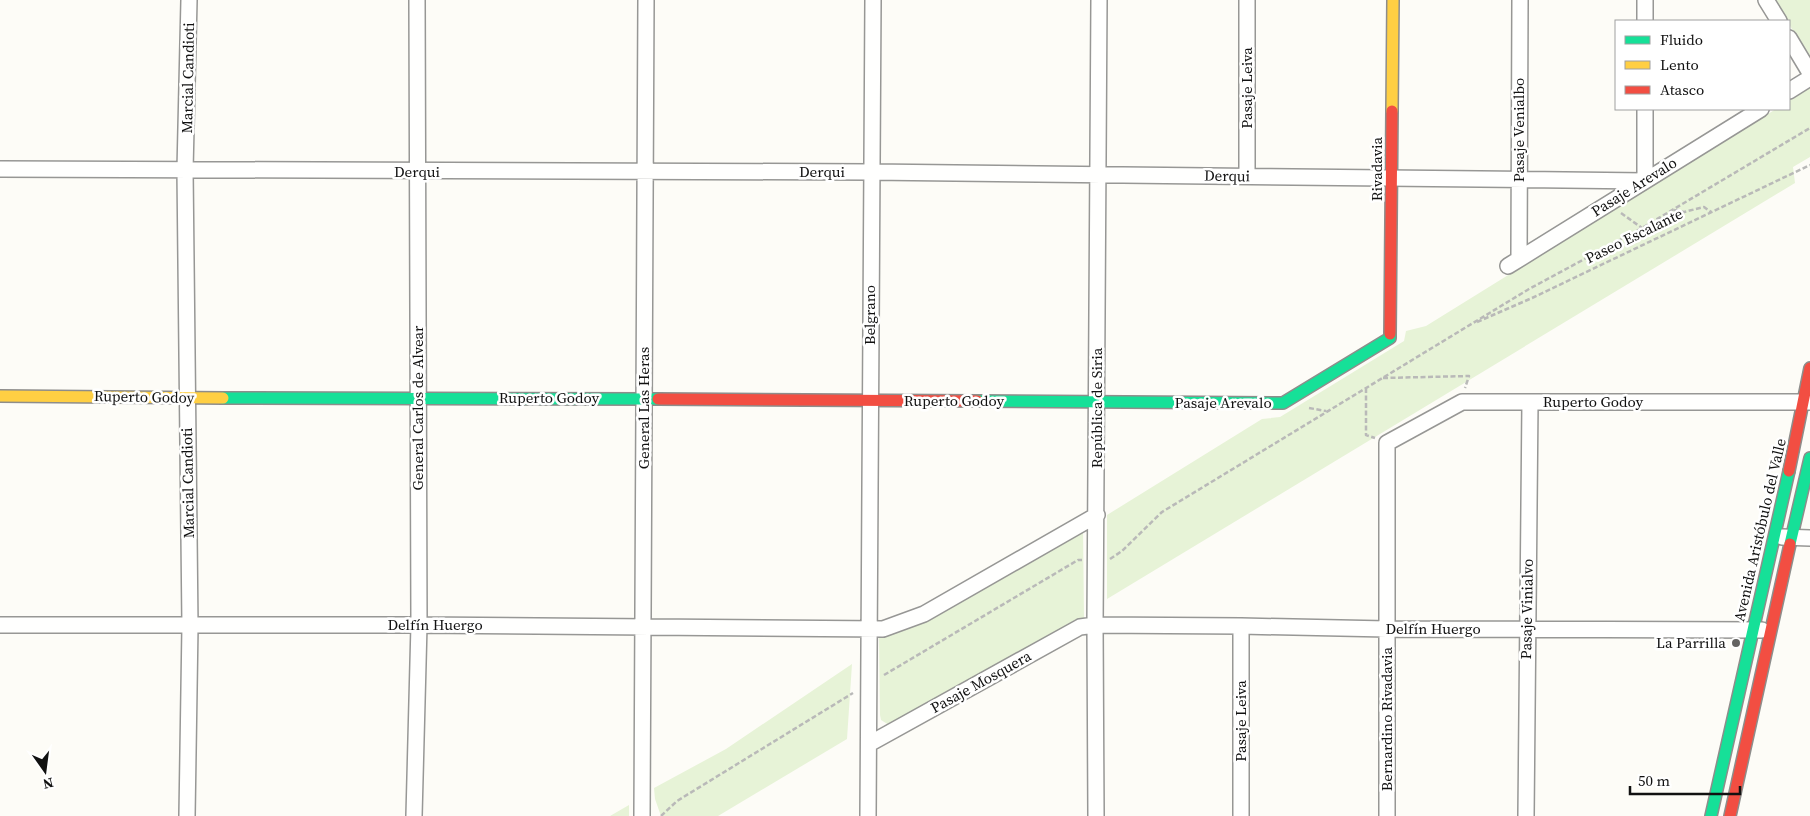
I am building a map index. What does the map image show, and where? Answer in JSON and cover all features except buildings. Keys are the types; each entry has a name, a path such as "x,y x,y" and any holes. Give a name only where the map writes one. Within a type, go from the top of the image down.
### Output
{"street":[{"name":"Marcial Candioti","path":"187,816 190,626 185,170 190,0"},
{"name":"General Carlos de Alvear","path":"414,816 418,625 419,172 417,0"},
{"name":"General Las Heras","path":"642,816 646,0"},
{"name":"Belgrano","path":"868,816 873,0"},
{"name":"República de Siria","path":"1096,816 1095,625 1099,0"},
{"name":"Pasaje Leiva","path":"1247,0 1247,176"},
{"name":"Rivadavia","path":"1390,338 1392,0"},
{"name":"Pasaje Venialbo","path":"1513,262 1519,180 1520,0"},
{"path":"1645,0 1645,20"},
{"path":"1766,0 1777,20"},
{"path":"1790,40 1810,73"},
{"path":"1790,90 1810,78"},
{"path":"1645,110 1645,181"},
{"name":"Pasaje Arevalo","path":"1513,262 1759,110"},
{"name":"Derqui","path":"0,169 419,172 872,172 1645,181"},
{"name":"Pasaje Arevalo","path":"1097,402 1283,403 1390,338"},
{"name":"Avenida Aristóbulo del Valle","path":"1711,816 1807,401 1810,368"},
{"name":"Ruperto Godoy","path":"0,396 1097,402"},
{"name":"Ruperto Godoy","path":"1387,443 1462,402 1807,401"},
{"name":"Pasaje Vinialvo","path":"1526,816 1530,402"},
{"name":"Bernardino Rivadavia","path":"1387,443 1387,816"},
{"path":"1730,816 1770,629 1810,458"},
{"path":"870,630 892,626 924,614 1097,515"},
{"path":"1775,537 1810,538"},
{"name":"Delfín Huergo","path":"0,625 418,625 870,630"},
{"name":"Delfín Huergo","path":"1095,625 1387,629 1770,629"},
{"name":"Pasaje Mosquera","path":"869,744 1080,627 1095,625"},
{"name":"Pasaje Leiva","path":"1241,626 1241,816"}],"path":[{"path":"661,816 677,801 1078,560 1111,559 1122,551 1162,512 1529,289 1642,228 1810,128"},
{"name":"Paseo Escalante","path":"1467,326 1532,298 1810,165"},
{"path":"1608,204 1642,228"},
{"path":"1673,210 1684,212 1704,207 1711,212"},
{"path":"1382,378 1469,376 1462,402"},
{"path":"1366,388 1366,435 1387,443"}],"green space":[{"path":"1774,0 1810,0 1810,59 1790,26 1790,20 1786,20"},
{"path":"1810,88 1810,157 1793,167 1795,183 1107,599 1107,515 1262,419 1280,417 1404,341 1406,331 1426,326 1774,110 1790,110 1790,100"},
{"path":"1083,528 1084,619 889,725 881,720 879,635 902,630 927,619"},
{"path":"852,664 847,739 718,816 661,816 655,799 654,788 726,749"},
{"path":"629,805 629,816 610,816"}],"traffic: fast":[{"path":"978,401 1283,403 1390,338 1390,334"},
{"path":"223,398 658,399"},
{"path":"1790,544 1810,458"},
{"path":"1711,816 1789,471"}],"traffic: slow":[{"path":"1392,111 1393,0"},
{"path":"0,396 223,398"}],"traffic: jam":[{"path":"1390,334 1392,111"},
{"path":"1789,471 1810,368"},
{"path":"658,399 978,401"},
{"path":"1730,816 1790,544"}],"place":[{"name":"La Parrilla","path":"1736,643"}]}
